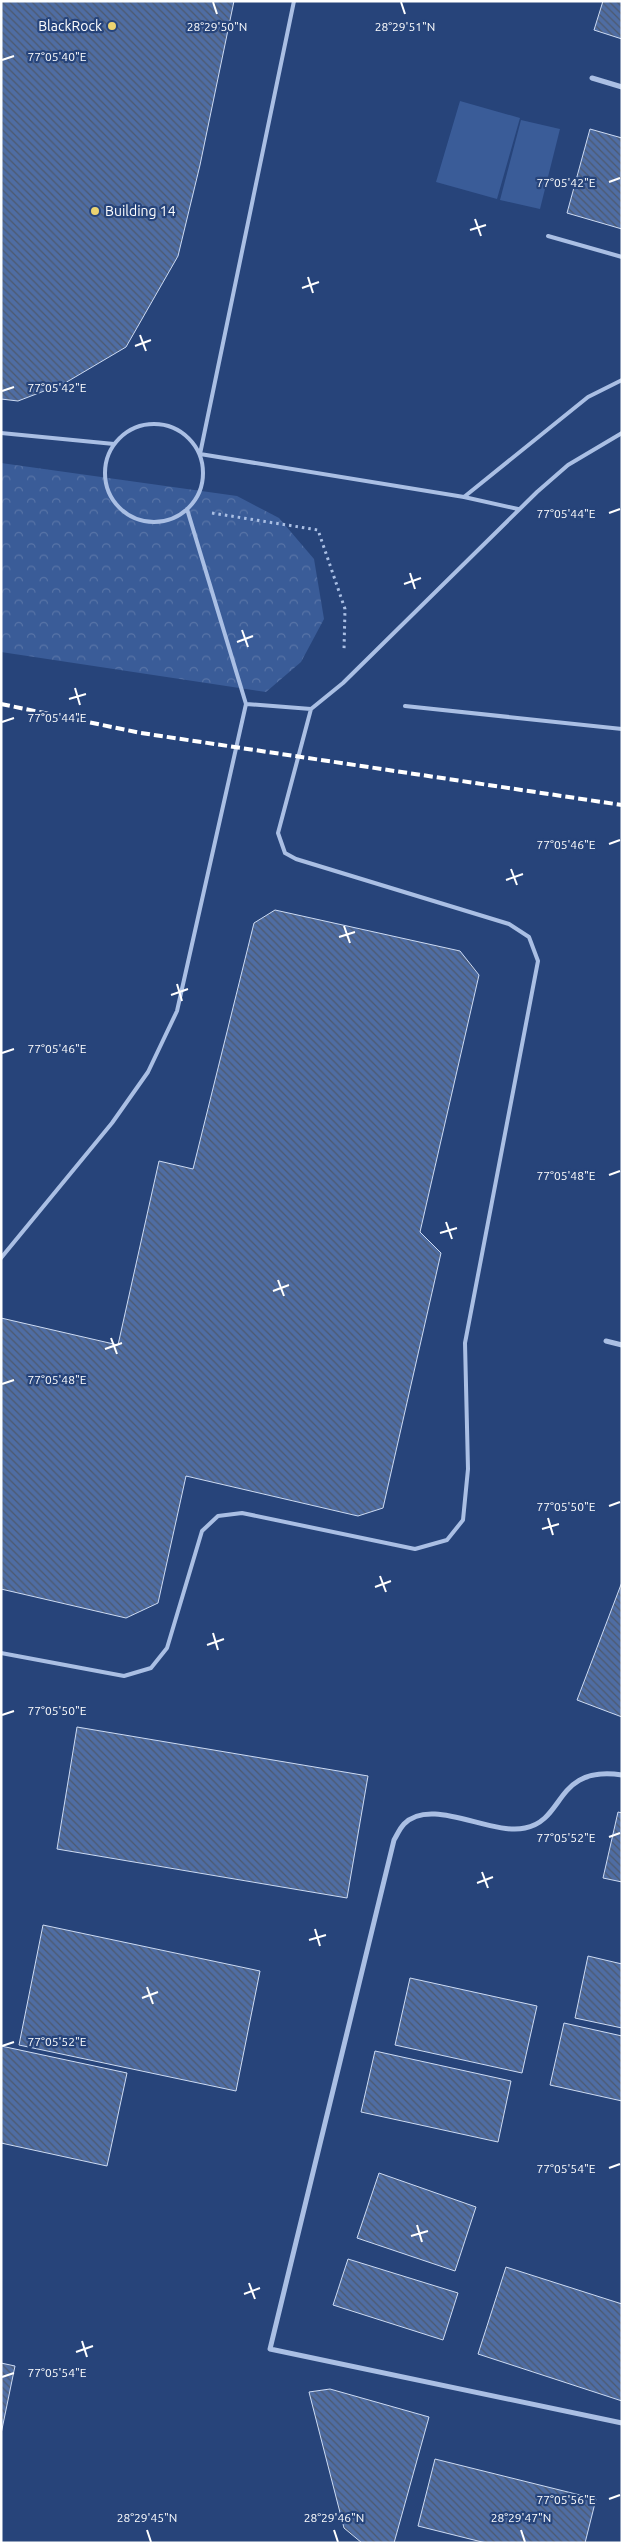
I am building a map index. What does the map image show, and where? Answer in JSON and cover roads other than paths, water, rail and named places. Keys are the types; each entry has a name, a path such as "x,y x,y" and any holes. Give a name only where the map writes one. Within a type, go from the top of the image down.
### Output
{"street":[{"path":"592,78 622,87"},
{"path":"606,1341 622,1345"},
{"path":"622,1776 605,1773 586,1776 568,1788 545,1817 526,1828 504,1829 440,1814 420,1814 404,1824 394,1840 270,2349 622,2423"}],"lane":[{"path":"200,454 294,1"},
{"path":"548,236 622,258"},
{"path":"464,497 588,397 622,380"},
{"path":"146,423 162,423 178,429 191,440 200,454 204,471 201,488 193,503 181,514 165,521 148,522 133,517 120,508 110,496 105,481 105,465 114,444 131,428 146,423"},
{"path":"1,433 114,444"},
{"path":"1,1653 124,1676 151,1668 167,1648 202,1531 218,1516 242,1514 414,1549 447,1540 462,1520 468,1469 465,1342 538,961 530,937 509,924 304,862 285,853 278,833 311,709 343,683 518,509 568,465 622,433"},
{"path":"200,454 464,497 518,509"},
{"path":"1,1258 117,1116 148,1072 177,1011 246,704 187,509"},
{"path":"246,704 311,709"},
{"path":"404,706 622,729"}],"railway":[{"path":"1,704 141,733 622,805"}],"place":[{"name":"BlackRock","path":"112,26"},
{"name":"Building 14","path":"95,211"}]}
